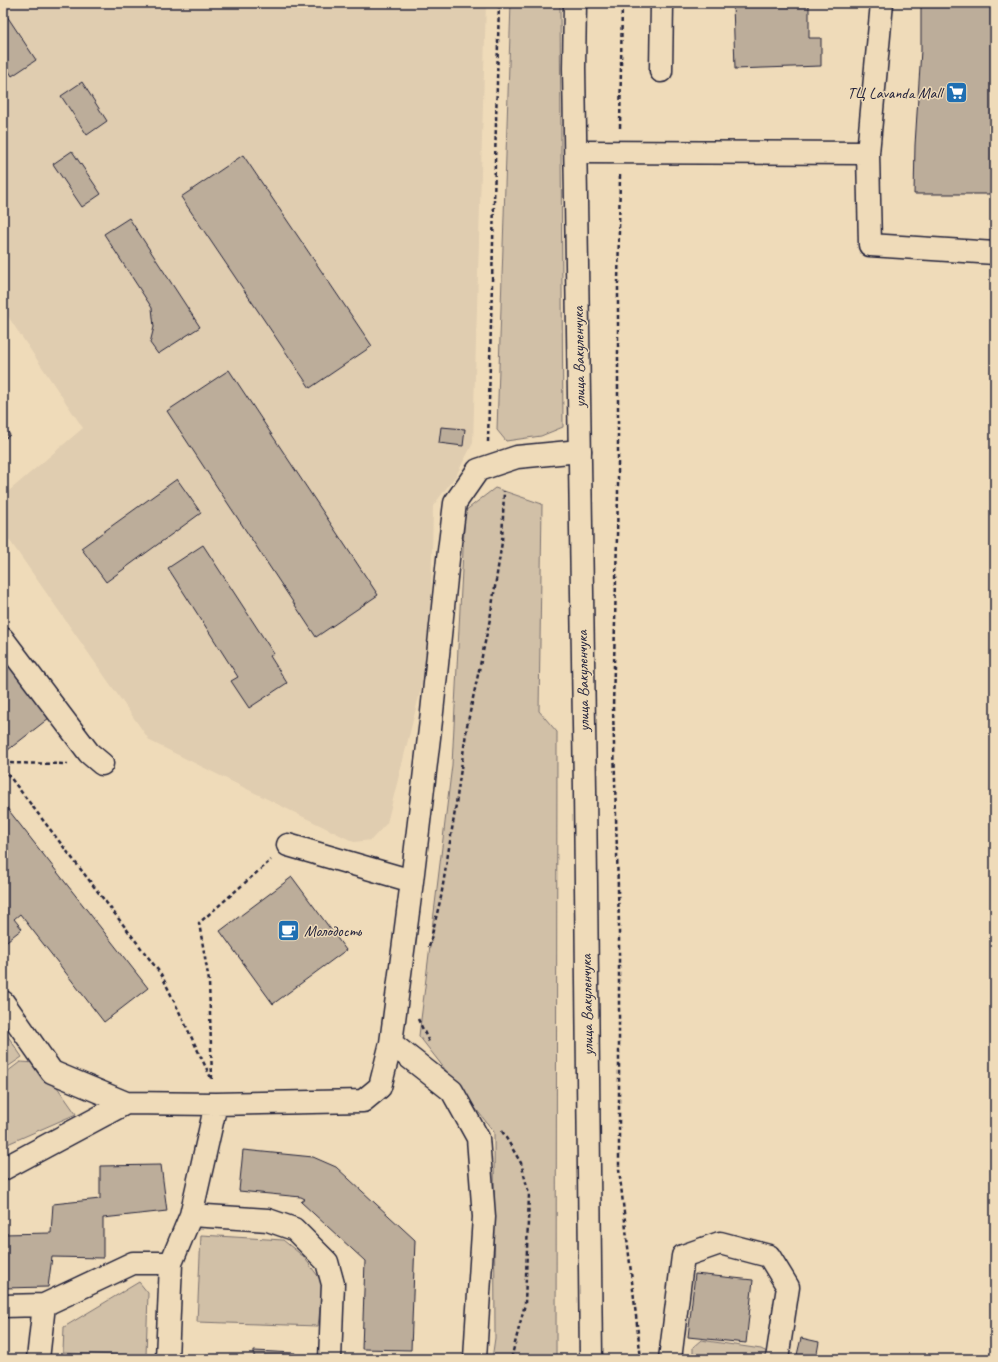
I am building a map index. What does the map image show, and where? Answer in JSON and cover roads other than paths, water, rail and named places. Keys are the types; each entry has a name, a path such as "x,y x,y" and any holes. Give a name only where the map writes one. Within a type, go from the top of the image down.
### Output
{"main road":[{"name":"улица Вакуленчука","path":"575,3 574,68 591,1359"},
{"path":"660,71 662,3"},
{"path":"882,3 868,153 870,245 995,253"},
{"path":"576,152 868,153"},
{"path":"3,1002 52,1072 126,1103 216,1104 363,1101 380,1087 391,1043 412,882 455,503 478,470 517,456 580,451"},
{"path":"3,639 89,753 102,764"},
{"path":"288,845 412,882"},
{"path":"391,1043 452,1091 478,1138 484,1217 476,1324 475,1359"},
{"path":"3,1169 126,1103"},
{"path":"167,1359 171,1263 192,1215 216,1104"},
{"path":"192,1215 268,1220 294,1229 327,1262 333,1284 330,1359"},
{"path":"670,1359 683,1256 720,1243 769,1256 788,1287 777,1359"},
{"path":"3,1306 44,1305 133,1263 171,1263"},
{"path":"38,1359 44,1305"}],"place":[{"name":"ТЦ Lavanda Mall","path":"957,93"},
{"name":"Молодость","path":"288,931"}]}
